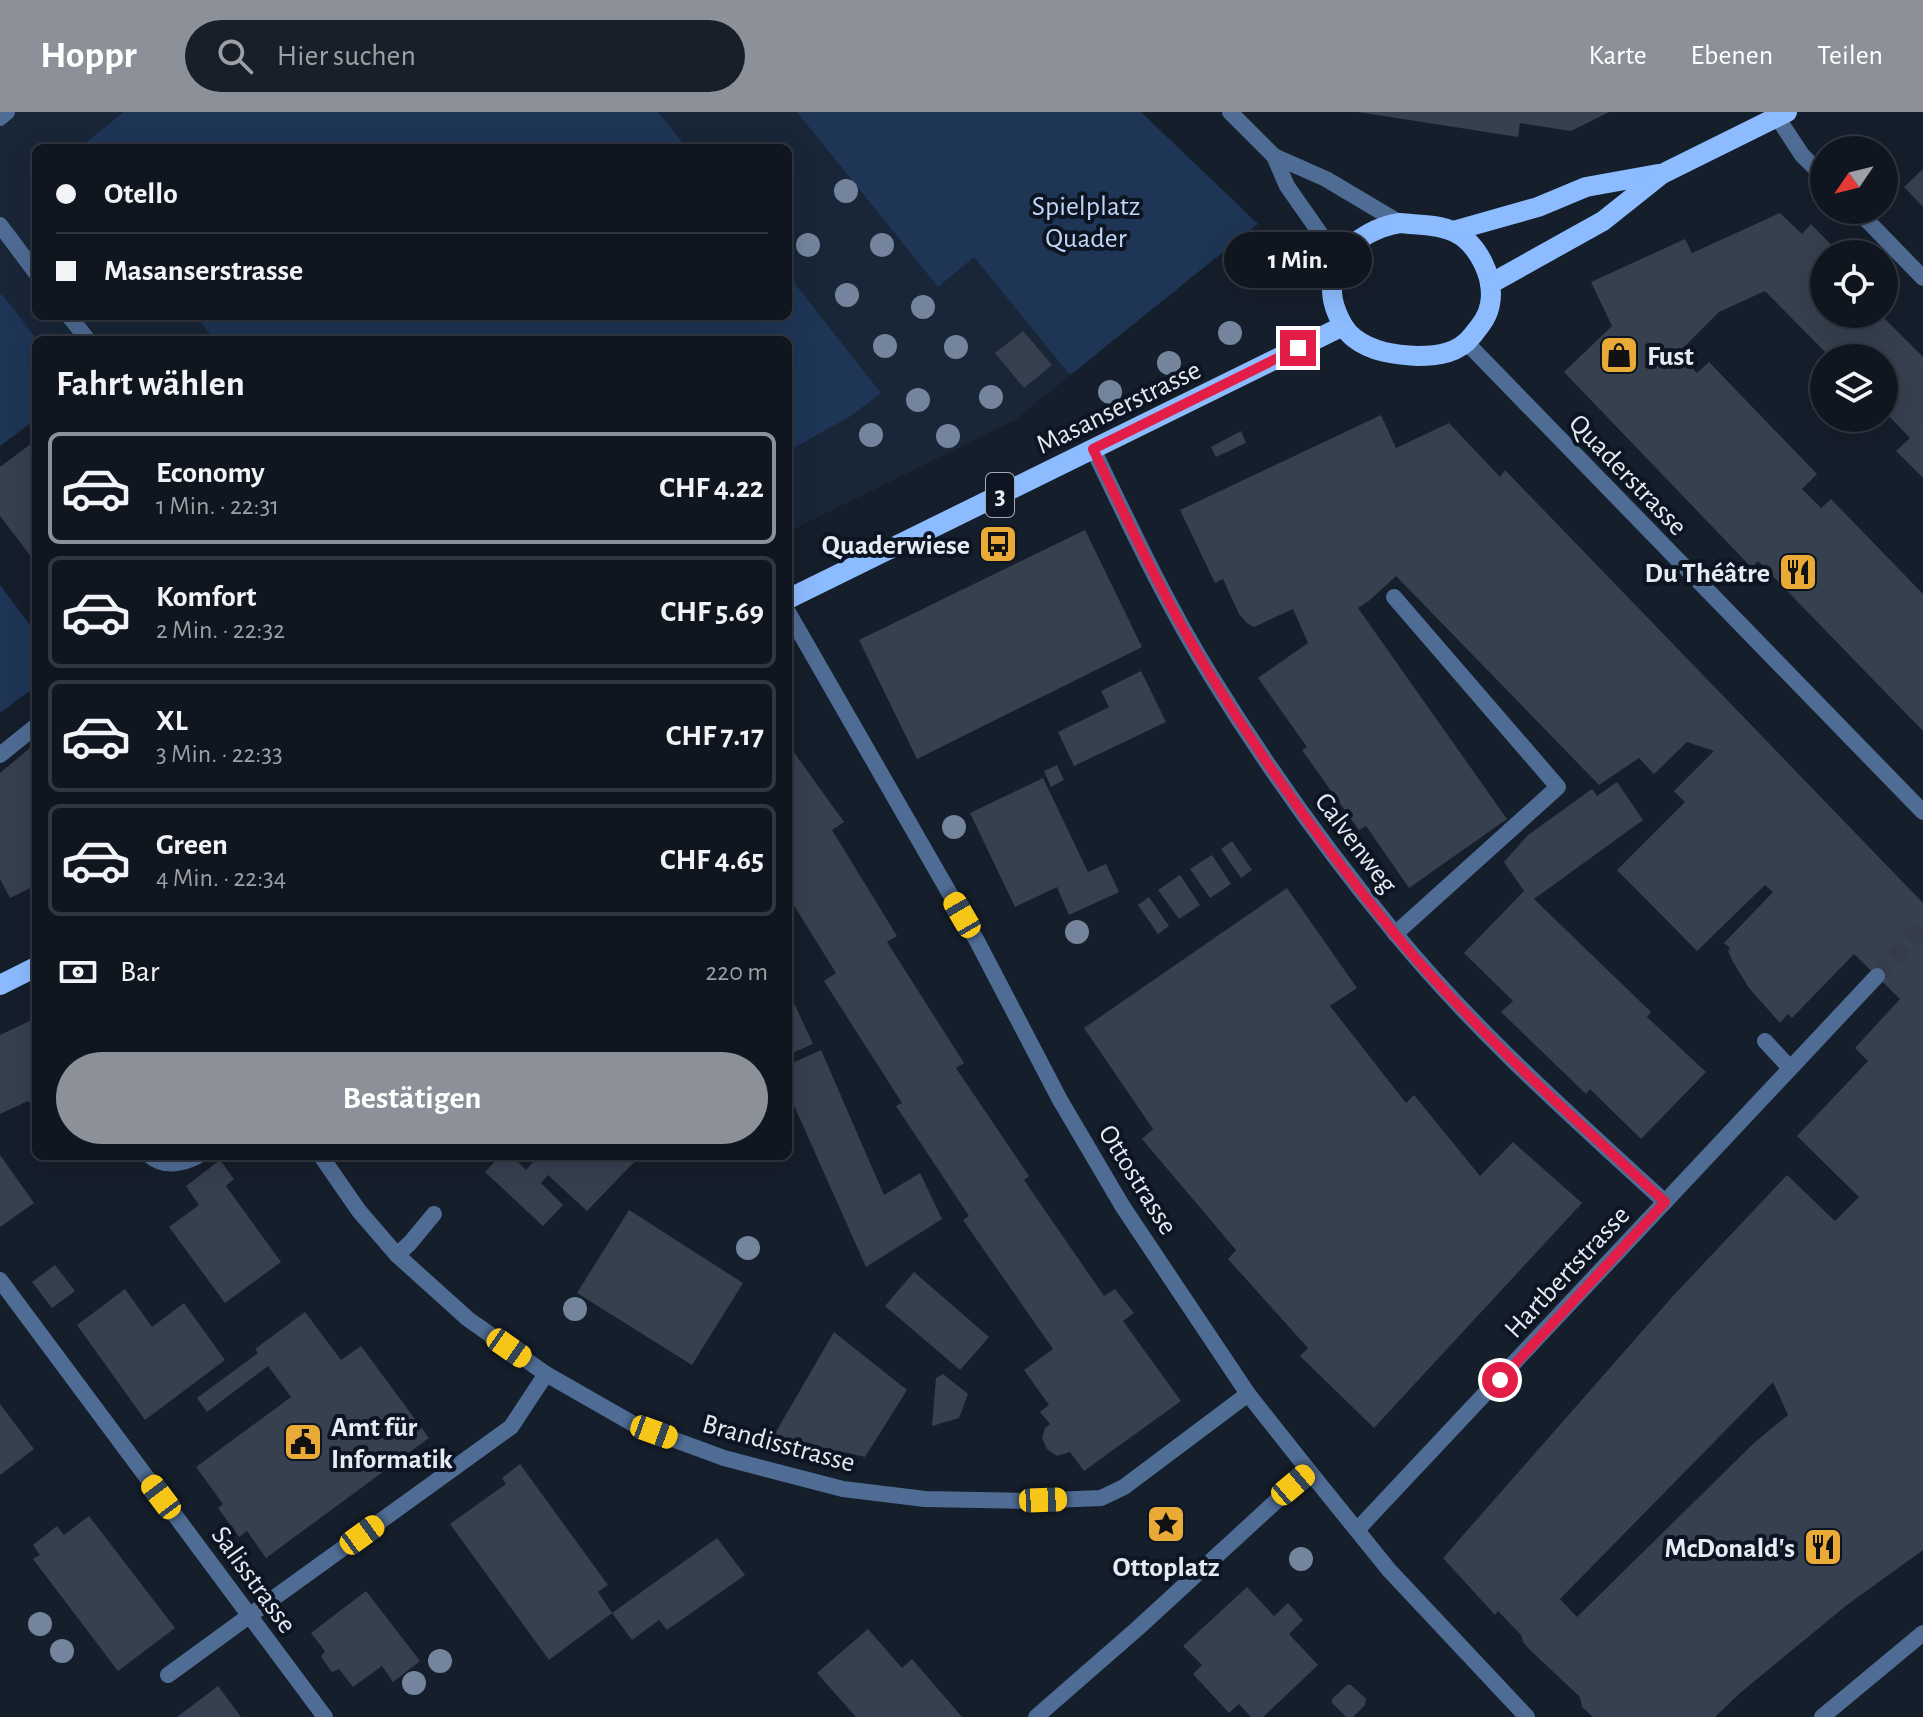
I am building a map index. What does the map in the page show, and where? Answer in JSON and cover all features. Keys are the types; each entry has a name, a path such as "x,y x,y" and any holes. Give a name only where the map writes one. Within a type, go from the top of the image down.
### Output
{"main road":[{"path":"1490,284 1603,221 1662,174 1782,114"},
{"path":"1453,231 1466,240 1482,259 1490,284 1490,304 1483,323 1467,343 1440,356 1407,355 1376,350 1352,337 1343,326 1332,300 1332,276 1336,264 1348,249 1379,227 1400,223 1453,231 1538,207 1586,187 1662,174"},
{"name":"Masanserstrasse","path":"792,597 1343,326"},
{"path":"2,980 32,969"}],"street":[{"path":"0,118 7,112"},
{"path":"1230,112 1274,156 1326,179 1400,223"},
{"path":"1782,114 1802,155 1810,163"},
{"path":"1274,156 1287,186 1322,236 1336,264"},
{"path":"1871,224 1923,278"},
{"path":"0,225 32,268"},
{"path":"72,320 85,336"},
{"name":"Quaderstrasse","path":"1467,343 1923,812"},
{"name":"Calvenweg","path":"1093,449 1156,579 1210,675 1309,826 1395,934 1503,1052 1665,1202"},
{"path":"1394,597 1558,787 1395,934"},
{"name":"Ottostrasse","path":"792,619 977,941 1068,1114 1123,1207 1248,1394 1399,1580 1527,1717"},
{"path":"0,755 32,729"},
{"name":"Hartbertstrasse","path":"1357,1530 1877,976"},
{"path":"1765,1041 1790,1068"},
{"path":"155,1160 171,1164 184,1160"},
{"name":"Brandisstrasse","path":"324,1160 359,1211 397,1255 468,1319 546,1374 637,1426 724,1458 843,1489 925,1499 1028,1501 1101,1498 1124,1487 1248,1394"},
{"path":"397,1255 434,1214"},
{"name":"Salisstrasse","path":"0,1280 325,1717"},
{"path":"168,1675 511,1427 546,1374"},
{"path":"1036,1717 1309,1471"},
{"path":"1822,1717 1923,1633"}],"shaded area":[{"path":"0,112 1141,112 1258,224 1015,420 792,530 792,336 32,336 32,422 0,446"}],"green space":[{"path":"124,112 658,112 684,144 84,144"},
{"name":"Spielplatz Quader","path":"797,112 1141,112 1258,224 1070,375 974,257 938,287"},
{"path":"792,280 881,393 851,416 792,449 792,336 212,336 199,320 792,320"},
{"path":"2,294 34,336 32,422 0,446"},
{"path":"0,585 32,628 32,689 0,713"}],"building":[{"path":"1358,112 1609,112 1571,131 1520,123 1518,137"},
{"path":"1923,169 1923,207 1904,187"},
{"path":"1780,213 1802,234 1811,224 1826,240 1810,240 1810,328 1894,328 1923,357 1923,478 1896,451 1910,438 1898,426 1898,344 1817,344 1765,291 1719,312 1678,353 1697,373 1709,362 1817,474 1802,489 1821,508 1831,499 1923,594 1923,731 1758,561 1752,568 1564,372 1612,326 1591,282 1685,239 1692,253"},
{"path":"1023,331 1052,365 1024,388 995,353"},
{"path":"1381,415 1396,448 1449,423 1500,477 1505,470 1923,903 1923,1550 1847,1605 1715,1717 1593,1717 1582,1707 1580,1697 1529,1649 1521,1635 1498,1611 1495,1615 1443,1558 1673,1296 1787,1175 1835,1221 1859,1197 1797,1136 1868,1061 1855,1048 1900,999 1854,954 1792,1018 1788,1014 1780,1023 1749,988 1733,962 1728,951 1730,948 1724,943 1773,892 1765,885 1697,951 1617,870 1685,802 1674,791 1714,751 1687,742 1654,774 1639,758 1599,785 1396,576 1358,608 1507,819 1409,888 1366,826 1359,830 1302,750 1307,747 1258,678 1308,643 1293,609 1254,627 1247,623 1239,614 1223,579 1215,583 1180,510","holes":["1773,1382 1788,1415 1754,1443 1577,1617 1560,1599"]},
{"path":"1241,431 1246,443 1216,457 1211,447"},
{"path":"32,443 32,558 0,516 0,467"},
{"path":"1085,530 1142,647 917,759 859,640"},
{"path":"1141,671 1166,722 1074,766 1058,732 1109,707 1101,691"},
{"path":"32,746 32,887 10,898 0,879 0,773"},
{"path":"792,750 844,822 832,830 897,936 887,942 964,1063 956,1068 1029,1176 1024,1180 1104,1296 1115,1289 1134,1313 1123,1321 1181,1401 1084,1471 1070,1452 1057,1456 1047,1449 1042,1438 1050,1424 1040,1412 1049,1405 1024,1370 1053,1349 963,1220 969,1216 896,1106 902,1103 824,981 836,973 792,902"},
{"path":"1057,765 1064,780 1051,787 1044,771"},
{"path":"1043,778 1088,872 1106,864 1119,892 1069,915 1057,887 1015,907 970,813"},
{"path":"1617,782 1643,820 1534,899 1651,1012 1647,1017 1706,1072 1641,1139 1590,1089 1586,1094 1501,1012 1513,1001 1464,953 1524,891 1504,862 1528,835 1592,789 1597,796"},
{"path":"1232,841 1252,870 1241,878 1221,849"},
{"path":"1212,855 1231,884 1210,898 1190,869"},
{"path":"1180,875 1200,905 1179,919 1158,890"},
{"path":"1287,888 1357,988 1330,1006 1406,1103 1414,1095 1480,1176 1513,1142 1582,1203 1374,1428 1300,1356 1308,1348 1228,1259 1236,1250 1142,1139 1153,1129 1084,1028"},
{"path":"1149,897 1169,926 1158,934 1138,905"},
{"path":"792,999 813,1044 792,1053"},
{"path":"32,1020 32,1106 28,1101 0,1114 0,1035"},
{"path":"821,1050 884,1195 920,1173 942,1219 866,1267 792,1101 792,1063"},
{"path":"0,1155 34,1203 0,1227"},
{"path":"220,1160 234,1179 226,1186 281,1262 225,1303 169,1227 199,1205 186,1186"},
{"path":"496,1160 516,1160 526,1170 533,1160 636,1160 587,1211 548,1175 541,1183 563,1205 543,1226 485,1172"},
{"path":"629,1210 743,1283 692,1365 577,1293"},
{"path":"55,1265 75,1291 52,1308 32,1282"},
{"path":"914,1272 989,1337 960,1370 885,1306"},
{"path":"125,1289 152,1327 184,1303 225,1360 145,1420 77,1325"},
{"path":"305,1312 341,1360 361,1346 429,1438 266,1558 247,1531 239,1537 218,1508 223,1504 196,1467 291,1397 268,1366 207,1412 197,1398 258,1353 255,1349"},
{"path":"834,1332 907,1390 865,1457 773,1437"},
{"path":"943,1374 968,1394 959,1418 932,1426 936,1378"},
{"path":"0,1404 34,1449 0,1475"},
{"path":"520,1464 608,1585 598,1592 612,1613 549,1660 450,1524 506,1484 502,1478"},
{"path":"89,1516 175,1628 118,1671 33,1559 40,1555 33,1545 57,1526 64,1535"},
{"path":"717,1538 745,1575 667,1630 659,1620 632,1640 612,1613"},
{"path":"1247,1587 1274,1616 1288,1603 1303,1620 1289,1634 1318,1665 1263,1717 1251,1717 1239,1704 1229,1713 1193,1674 1202,1665 1183,1646"},
{"path":"366,1591 420,1661 393,1682 382,1666 353,1687 339,1669 332,1672 321,1657 325,1651 311,1633"},
{"path":"868,1629 902,1668 912,1659 962,1717 856,1717 817,1673"},
{"path":"1347,1685 1366,1699 1365,1705 1353,1717 1346,1717 1332,1703 1332,1699"},
{"path":"218,1686 241,1717 177,1717"}],"tunnel":[{"path":"1877,976 1923,924"}],"place":[{"name":"Fust","path":"1619,355"},
{"name":"Quaderwiese","path":"998,544"},
{"name":"Du Théâtre","path":"1798,572"},
{"name":"Amt für Informatik","path":"303,1442"},
{"name":"Ottoplatz","path":"1166,1524"},
{"name":"McDonald's","path":"1823,1547"}],"route":[{"path":"1298,348 1093,449 1156,579 1210,675 1309,826 1395,934 1503,1052 1665,1202 1500,1380"}]}
